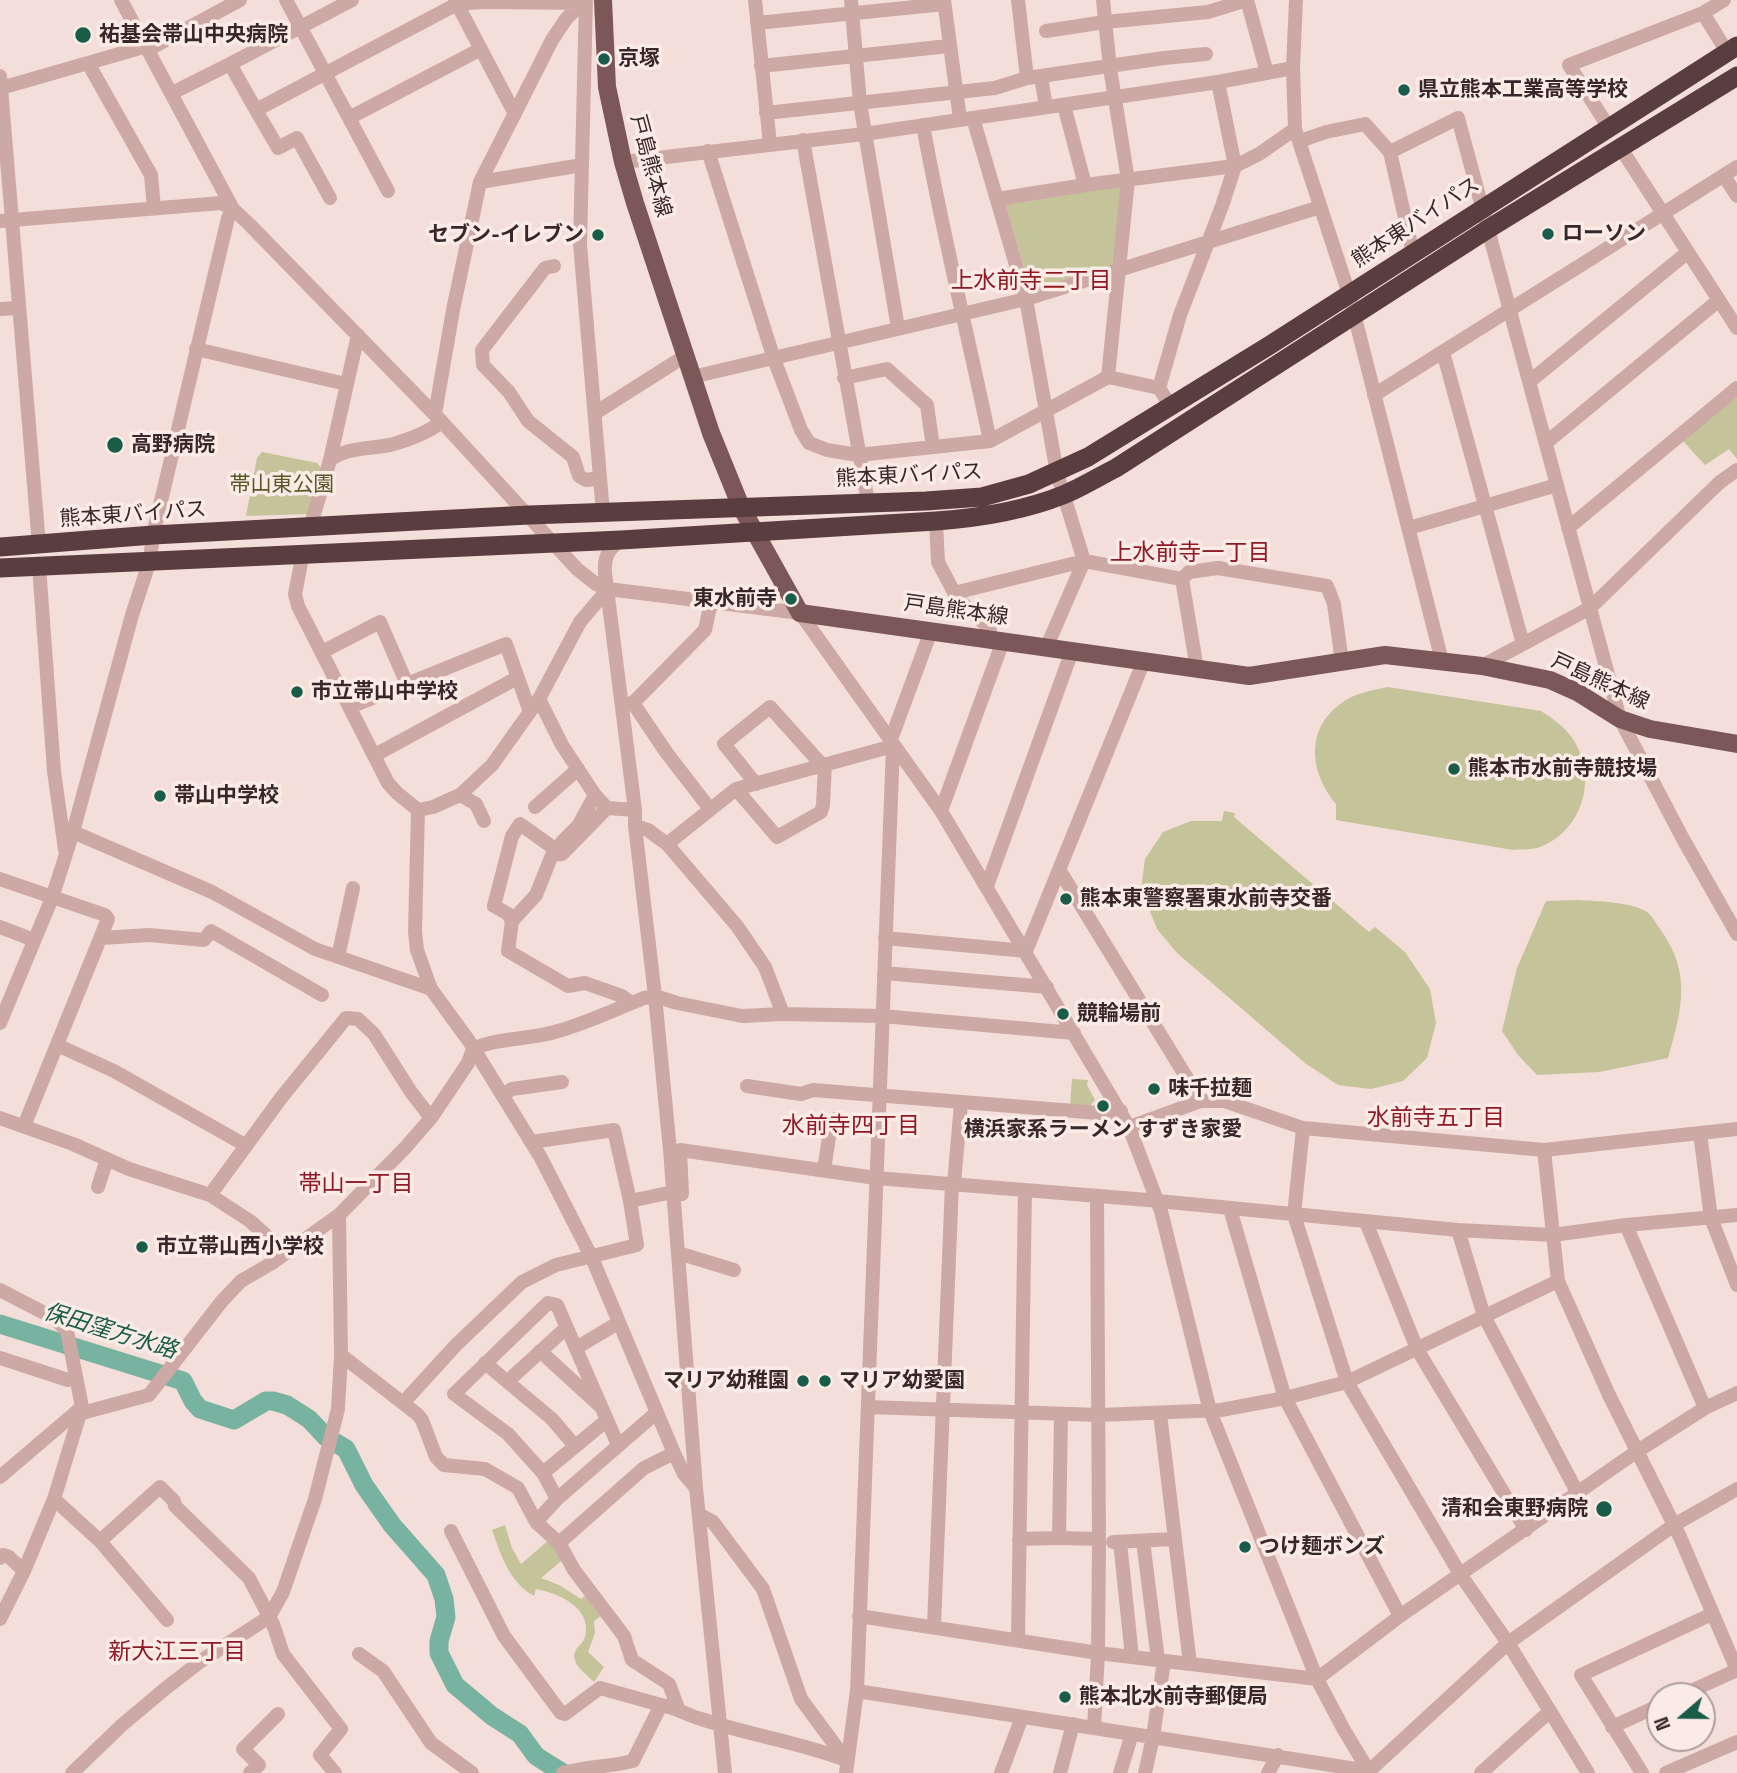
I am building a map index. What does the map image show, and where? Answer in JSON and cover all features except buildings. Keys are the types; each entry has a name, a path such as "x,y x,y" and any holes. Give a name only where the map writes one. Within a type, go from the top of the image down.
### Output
{"highway":[{"name":"熊本東バイパス","path":"0,547 153,535 982,497 1029,484 1057,473 1133,432 1170,405 1732,49"},
{"name":"熊本東バイパス","path":"0,568 621,540 936,521 975,518 1063,495 1116,468 1488,229 1737,76"}],"main road":[{"name":"戸島熊本線","path":"603,0 607,87 622,162 711,433 741,507 800,613 1249,676 1385,655 1482,666 1550,680 1577,692 1620,719 1650,729 1737,744"}],"street":[{"path":"1,88 148,48 240,0"},
{"path":"286,0 388,191"},
{"path":"172,93 352,0"},
{"path":"755,0 770,144"},
{"path":"1018,0 1034,77 1046,107"},
{"path":"1103,0 1110,68 1128,180 1108,377"},
{"path":"1296,0 1293,68 1298,135 1349,294 1442,661"},
{"path":"1609,128 1569,65 1703,13 1724,0"},
{"path":"125,1 233,209 438,418 578,569 596,584 608,589 800,613 941,811 1129,1127 1158,1202 1210,1411 1317,1679 1369,1772"},
{"path":"256,110 456,2 584,1"},
{"path":"330,460 349,451 392,444 413,437 438,418 453,310 480,182 552,40 566,19 584,1"},
{"path":"584,1 580,244 603,513"},
{"path":"1046,31 1208,12 1247,1 1266,73"},
{"path":"456,2 515,114"},
{"path":"757,23 852,6 944,2 955,92 997,199 1026,299 1057,473 1084,561 1047,646"},
{"path":"852,6 864,134 898,328"},
{"path":"1703,13 1732,49"},
{"path":"761,66 949,46"},
{"path":"349,118 481,49"},
{"path":"766,113 995,88 1034,77 1206,54"},
{"path":"88,63 151,174 154,208"},
{"path":"230,64 278,148 297,138 330,198"},
{"path":"622,162 864,134 1218,82 1293,68"},
{"path":"0,76 6,220 19,308 39,545"},
{"path":"1159,387 1180,315 1235,166 1218,82"},
{"path":"1063,105 1085,185"},
{"path":"1390,152 1458,118 1620,719 1737,934"},
{"path":"997,199 1235,166 1298,135 1365,124 1390,152 1413,253"},
{"path":"923,125 939,216 964,314 990,441"},
{"path":"803,140 868,502"},
{"path":"1620,147 1737,328"},
{"path":"708,151 774,359 808,443 828,450 858,454 990,441 1108,377 1159,387 1170,405"},
{"path":"480,182 582,165"},
{"path":"1374,396 1665,215 1737,167"},
{"path":"1724,176 1737,196"},
{"path":"6,220 221,203 233,209"},
{"path":"692,377 1026,299 1320,207"},
{"path":"0,1023 52,898 75,827 125,641 150,560 153,535 196,349 228,218 233,209"},
{"path":"1529,382 1688,252"},
{"path":"554,266 545,268 482,350 483,365 509,392 522,414 573,457 579,476 586,480 600,478"},
{"path":"1547,442 1719,300"},
{"path":"0,309 19,308"},
{"path":"310,528 330,460 358,335"},
{"path":"196,349 346,384"},
{"path":"1443,352 1522,644"},
{"path":"595,413 685,356"},
{"path":"844,378 887,369 927,405 933,447"},
{"path":"1569,528 1737,388"},
{"path":"1482,666 1590,608 1720,482 1737,470"},
{"path":"1409,527 1557,485"},
{"path":"936,521 938,562 954,593 990,629 996,640 941,811"},
{"path":"621,540 610,548 604,560 627,704 635,826 655,996 696,1488 725,1773"},
{"path":"303,553 295,594 388,783 418,810 415,932 417,950 431,989 473,1049 531,1142 592,1258 674,1453 684,1474 696,1488"},
{"path":"954,593 1084,561 1182,579"},
{"path":"39,566 54,771 66,855"},
{"path":"1182,579 1189,572 1218,568 1327,586 1334,604 1342,662"},
{"path":"1182,579 1197,669"},
{"path":"418,810 433,807 460,795 492,765 539,699 580,622 608,589"},
{"path":"627,704 705,631 711,602"},
{"path":"322,652 380,622 407,684"},
{"path":"847,1770 857,1691 892,744 931,631"},
{"path":"350,707 506,644 530,712"},
{"path":"987,886 1072,651"},
{"path":"1026,951 1143,663"},
{"path":"374,755 517,678"},
{"path":"539,699 562,745 607,808 635,810"},
{"path":"627,704 710,809"},
{"path":"736,789 778,837 821,812 824,764 770,707 724,744 756,783"},
{"path":"667,844 736,789 892,744"},
{"path":"535,807 578,769"},
{"path":"561,849 578,826 595,794"},
{"path":"460,795 476,804 484,821"},
{"path":"607,808 552,855 536,895 512,921 508,951 568,985 585,983 622,996 632,1003"},
{"path":"512,921 508,914 494,906 512,836 520,824 561,849"},
{"path":"635,826 648,830 667,844 729,915 757,952 775,988 783,1014"},
{"path":"75,827 212,892 315,948 431,989"},
{"path":"1060,871 1201,1101"},
{"path":"0,879 105,915 108,919 24,1126"},
{"path":"338,957 353,888"},
{"path":"0,927 34,940"},
{"path":"101,938 149,935 204,940 211,930 322,995"},
{"path":"885,938 1026,951"},
{"path":"884,973 1048,988"},
{"path":"0,1478 82,1410 149,1395 222,1301 241,1281 339,1215 431,1118 468,1063 473,1049 485,1044 527,1039 559,1031 655,996 742,1016 882,1016 1074,1032"},
{"path":"210,1195 245,1145 346,1018 358,1019 374,1034 431,1118"},
{"path":"57,1045 114,1071 245,1145"},
{"path":"502,1095 512,1088 562,1082"},
{"path":"747,1086 801,1094 813,1090 1111,1114 1121,1111"},
{"path":"1129,1127 1201,1101 1224,1101 1303,1128 1544,1150 1737,1129"},
{"path":"934,1626 953,1184 961,1102"},
{"path":"0,1118 130,1169 210,1195 250,1221 286,1252"},
{"path":"824,1170 831,1124 835,1119 870,1124"},
{"path":"1303,1128 1294,1215 1347,1382 1460,1574 1508,1643 1588,1773"},
{"path":"403,1403 456,1345 522,1282 556,1265 637,1245 614,1130 531,1142"},
{"path":"1700,1133 1711,1218 1737,1285"},
{"path":"630,1201 673,1192 682,1195 680,1150 876,1178 1458,1230 1553,1236 1626,1225 1737,1215"},
{"path":"1544,1150 1558,1281 1736,1663 1704,1682"},
{"path":"98,1187 107,1159"},
{"path":"1018,1639 1025,1191"},
{"path":"1094,1728 1099,1541 1097,1196"},
{"path":"1230,1209 1284,1398 1400,1616"},
{"path":"72,1773 166,1688 201,1661 269,1617 283,1592 315,1499 338,1409 341,1355 339,1215"},
{"path":"1366,1222 1417,1349 1526,1530"},
{"path":"1626,1225 1705,1408"},
{"path":"1458,1230 1484,1316 1577,1492"},
{"path":"678,1253 734,1270"},
{"path":"868,1407 1099,1415 1160,1414 1210,1411 1284,1398 1347,1382 1558,1281"},
{"path":"0,1290 54,1318 66,1331 82,1410 54,1499 24,1571 0,1619"},
{"path":"557,1499 543,1473 509,1434 454,1394 548,1303 557,1305 618,1445"},
{"path":"576,1348 618,1322"},
{"path":"508,1381 566,1328"},
{"path":"540,1351 601,1406"},
{"path":"341,1355 422,1420 436,1457 444,1465 485,1469 503,1478 522,1493 536,1522 559,1543 574,1570 624,1636 632,1660 669,1684 678,1708"},
{"path":"0,1358 68,1380 76,1378"},
{"path":"485,1363 552,1419 575,1446"},
{"path":"859,1616 1098,1653 1317,1679 1400,1616 1577,1492 1705,1408 1737,1393"},
{"path":"536,1522 557,1499 656,1413"},
{"path":"1059,1538 1061,1414"},
{"path":"1160,1414 1190,1664"},
{"path":"543,1473 607,1420"},
{"path":"559,1543 645,1468 674,1453"},
{"path":"100,1541 160,1487 174,1501 175,1506 249,1578 269,1617 283,1654 341,1729 320,1755 335,1773"},
{"path":"1369,1772 1508,1643 1674,1525 1737,1489"},
{"path":"54,1499 100,1541 167,1620"},
{"path":"700,1515 713,1522 763,1589 801,1699 847,1770"},
{"path":"451,1531 504,1636 561,1713 565,1714 600,1688 678,1708 698,1719 822,1751 847,1770"},
{"path":"1019,1539 1059,1538 1120,1542 1174,1539"},
{"path":"1143,1541 1161,1660 1153,1737 1145,1773"},
{"path":"1120,1542 1132,1657"},
{"path":"0,1558 3,1555 9,1557 24,1571"},
{"path":"1642,1773 1581,1675 1712,1614"},
{"path":"359,1654 383,1671 431,1744 472,1773"},
{"path":"857,1691 1278,1755 1369,1772"},
{"path":"563,1773 579,1769 606,1768 633,1761 661,1705"},
{"path":"1612,1727 1646,1711"},
{"path":"1487,1771 1549,1713"},
{"path":"250,1773 259,1765 243,1749 278,1714"},
{"path":"1019,1773 1003,1771 1022,1717"},
{"path":"1060,1773 1073,1724"},
{"path":"1120,1773 1132,1734"},
{"path":"1666,1773 1737,1742"},
{"path":"1268,1773 1278,1755"}],"green space":[{"path":"1120,185 1123,188 1112,266 1031,289 1004,201"},
{"path":"1737,395 1737,459 1729,449 1705,465 1683,441"},
{"name":"帯山東公園","path":"262,452 317,463 321,468 309,514 246,516 257,458"},
{"path":"1388,687 1541,711 1557,722 1570,735 1584,766 1583,799 1568,828 1540,847 1513,850 1336,820 1336,804 1320,777 1316,763 1317,735 1323,722 1346,700 1361,693"},
{"path":"1224,811 1235,813 1234,817 1369,932 1375,927 1405,952 1430,989 1436,1023 1427,1058 1403,1081 1371,1089 1338,1085 1305,1063 1177,953 1157,929 1141,889 1145,859 1163,832 1191,821 1222,821"},
{"path":"1578,900 1632,906 1647,912 1670,945 1677,961 1681,992 1668,1058 1599,1072 1537,1075 1518,1055 1502,1031 1517,968 1546,901"},
{"path":"1072,1079 1088,1080 1087,1085 1095,1100 1090,1106 1070,1105"},
{"path":"505,1525 512,1548 521,1564 550,1539 565,1558 541,1578 559,1585 581,1599 589,1593 604,1614 594,1621 595,1633 588,1652 604,1667 594,1682 579,1667 574,1656 585,1637 584,1618 579,1610 563,1598 536,1589 534,1596 512,1576 492,1530"}],"waterway":[{"name":"保田窪方水路","path":"0,1324 183,1381 200,1409 234,1420 266,1401 287,1405 309,1419 326,1437 346,1449 364,1485 392,1525 436,1575 444,1599 446,1617 439,1641 439,1653 455,1685 492,1716 520,1734 536,1756 563,1773"}],"place":[{"name":"祐基会帯山中央病院","path":"83,35"},
{"name":"京塚","path":"604,59"},
{"name":"県立熊本工業高等学校","path":"1404,90"},
{"name":"ローソン","path":"1548,234"},
{"name":"セブン-イレブン","path":"598,235"},
{"name":"高野病院","path":"115,445"},
{"name":"東水前寺","path":"791,599"},
{"name":"市立帯山中学校","path":"297,692"},
{"name":"熊本市水前寺競技場","path":"1454,769"},
{"name":"帯山中学校","path":"160,796"},
{"name":"熊本東警察署東水前寺交番","path":"1066,899"},
{"name":"競輪場前","path":"1063,1014"},
{"name":"味千拉麺","path":"1154,1089"},
{"name":"横浜家系ラーメン すずき家愛","path":"1103,1106"},
{"name":"市立帯山西小学校","path":"142,1247"},
{"name":"マリア幼稚園","path":"803,1381"},
{"name":"マリア幼愛園","path":"825,1381"},
{"name":"清和会東野病院","path":"1604,1509"},
{"name":"つけ麺ボンズ","path":"1245,1547"},
{"name":"熊本北水前寺郵便局","path":"1065,1697"}],"district":[{"name":"上水前寺二丁目","path":"1031,282"},
{"name":"上水前寺一丁目","path":"1190,554"},
{"name":"水前寺五丁目","path":"1436,1119"},
{"name":"水前寺四丁目","path":"851,1127"},
{"name":"帯山一丁目","path":"356,1185"},
{"name":"新大江三丁目","path":"177,1653"}]}
